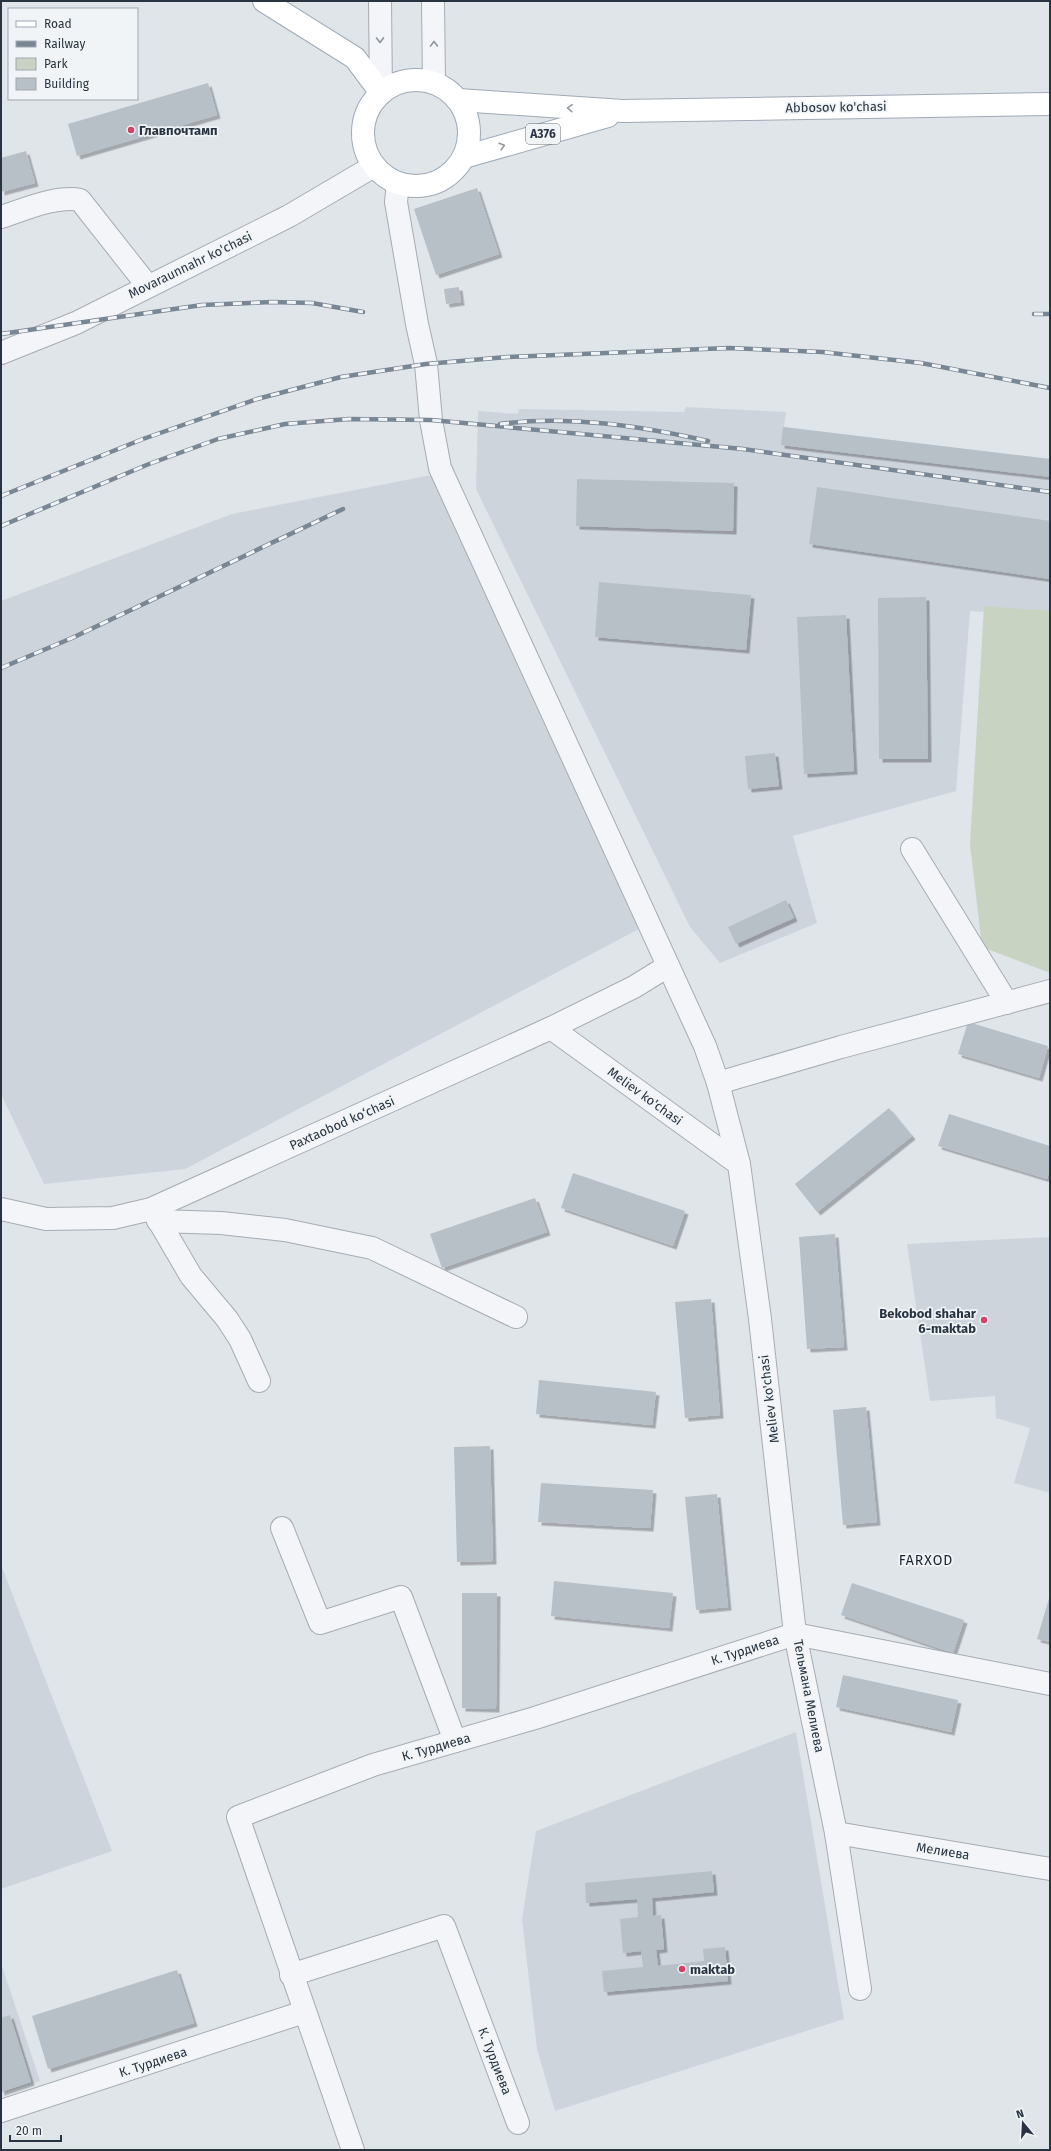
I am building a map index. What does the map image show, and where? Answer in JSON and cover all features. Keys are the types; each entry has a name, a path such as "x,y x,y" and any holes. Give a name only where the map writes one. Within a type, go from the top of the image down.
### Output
{"main road":[{"path":"264,1 355,58 381,93"},
{"path":"420,80 434,82 448,89 459,100 466,113 470,128 469,143 464,157 451,173 440,181 427,185 413,186 398,183 385,176 374,166 367,153 363,137 364,121 370,106 381,93 392,85 406,81 420,80"},
{"name":"Abbosov ko'chasi","path":"459,100 623,111 1050,104"},
{"name":"Abbosov ko'chasi","path":"464,157 623,111"}],"street":[{"path":"380,1 381,93"},
{"path":"433,1 434,82"},
{"name":"Movaraunnahr ko'chasi","path":"1,353 76,322 147,285 290,216 374,166"},
{"name":"Meliev ko'chasi","path":"398,183 396,202 398,217 426,364 431,420 440,468 705,1046 718,1083 739,1164 760,1319 795,1634"},
{"path":"1,217 58,200 70,198 80,200 147,285"},
{"path":"912,849 1007,1002"},
{"name":"Paxtaobod ko‘chasi","path":"1,1209 46,1219 113,1218 155,1215 551,1028 634,987 668,966"},
{"path":"718,1083 841,1047 1007,1002 1050,992"},
{"name":"Meliev ko'chasi","path":"551,1028 739,1164"},
{"path":"155,1215 285,1230 372,1248 516,1317"},
{"path":"155,1215 192,1276 227,1319 240,1339 258,1381"},
{"path":"282,1528 320,1623 401,1597 455,1741"},
{"name":"Тельмана Мелиева","path":"860,1990 836,1833 795,1634 1050,1684"},
{"name":"К. Турдиева","path":"352,2150 238,1817 373,1765 455,1741 795,1634"},
{"name":"Мелиева","path":"836,1833 1050,1869"},
{"name":"К. Турдиева","path":"291,1975 444,1926 518,2123"},
{"name":"К. Турдиева","path":"1,2111 304,2012"}],"shaded area":[{"path":"686,407 786,412 784,427 1050,459 1050,616 970,611 956,791 793,836 817,923 720,963 690,927 476,489 478,411 518,414 519,409 684,412"},
{"path":"452,471 654,921 185,1169 44,1184 1,1094 1,601 232,514"},
{"name":"Bekobod shahar 6-maktab","path":"1050,1237 1050,1493 1014,1483 1030,1428 996,1418 995,1396 930,1401 907,1244"},
{"path":"1,1565 112,1851 1,1889"},
{"name":"maktab","path":"796,1732 844,2019 555,2111 537,2049 522,1919 536,1831"},
{"path":"1,1963 40,2081 1,2094"}],"green space":[{"path":"984,606 1050,611 1050,973 982,947 970,844"}],"building":[{"path":"208,83 217,115 77,156 68,124"},
{"path":"26,151 35,183 1,192 1,158"},
{"path":"477,188 499,254 436,275 414,209"},
{"path":"459,287 461,302 446,304 444,289"},
{"path":"783,427 1050,459 1050,477 781,445"},
{"path":"577,479 734,483 733,531 576,526"},
{"path":"817,487 1050,521 1050,579 809,544"},
{"path":"599,582 751,595 746,650 595,637"},
{"path":"926,597 928,759 879,759 878,598"},
{"path":"846,615 854,771 804,774 797,617"},
{"path":"775,753 779,786 748,789 745,756"},
{"path":"786,900 794,918 736,944 728,927"},
{"path":"968,1022 1048,1046 1039,1078 958,1054"},
{"path":"889,1108 912,1136 817,1212 795,1184"},
{"path":"949,1114 1050,1146 1050,1168 1047,1179 938,1146"},
{"path":"573,1173 685,1211 673,1246 561,1208"},
{"path":"535,1198 547,1232 442,1268 430,1234"},
{"path":"835,1234 844,1347 807,1349 799,1237"},
{"path":"711,1299 720,1415 685,1418 675,1302"},
{"path":"539,1380 656,1392 652,1425 536,1414"},
{"path":"866,1407 877,1522 843,1525 833,1410"},
{"path":"490,1446 493,1561 457,1562 454,1447"},
{"path":"541,1483 653,1490 650,1528 538,1522"},
{"path":"717,1494 728,1607 696,1610 685,1497"},
{"path":"554,1581 673,1593 669,1628 551,1616"},
{"path":"852,1583 964,1620 953,1653 841,1615"},
{"path":"462,1593 497,1593 496,1709 462,1708"},
{"path":"1050,1595 1050,1642 1037,1639"},
{"path":"843,1675 958,1700 951,1732 836,1707"},
{"path":"712,1871 714,1892 652,1898 653,1916 661,1915 664,1949 656,1950 658,1966 704,1961 703,1949 725,1947 728,1981 604,1992 602,1971 643,1967 641,1951 623,1953 620,1919 638,1917 637,1899 586,1903 585,1883"},
{"path":"177,1970 194,2023 48,2069 32,2016"},
{"path":"10,2015 31,2082 1,2092 1,2018"}],"railway":[{"path":"1,334 202,305 272,302 312,303 363,312"},
{"path":"1034,314 1050,314"},
{"path":"1,496 143,439 257,399 341,377 426,364 507,357 729,348 822,352 921,363 1050,388"},
{"path":"1,526 149,464 218,439 285,424 349,419 431,420 743,449 1050,492"},
{"path":"500,424 579,421 657,431 708,441"},
{"path":"1,668 72,638 343,509"}],"place":[{"name":"Главпочтамп","path":"131,130"},
{"name":"Bekobod shahar 6-maktab","path":"984,1320"},
{"name":"maktab","path":"682,1969"}],"district":[{"name":"FARXOD","path":"926,1560"}]}
